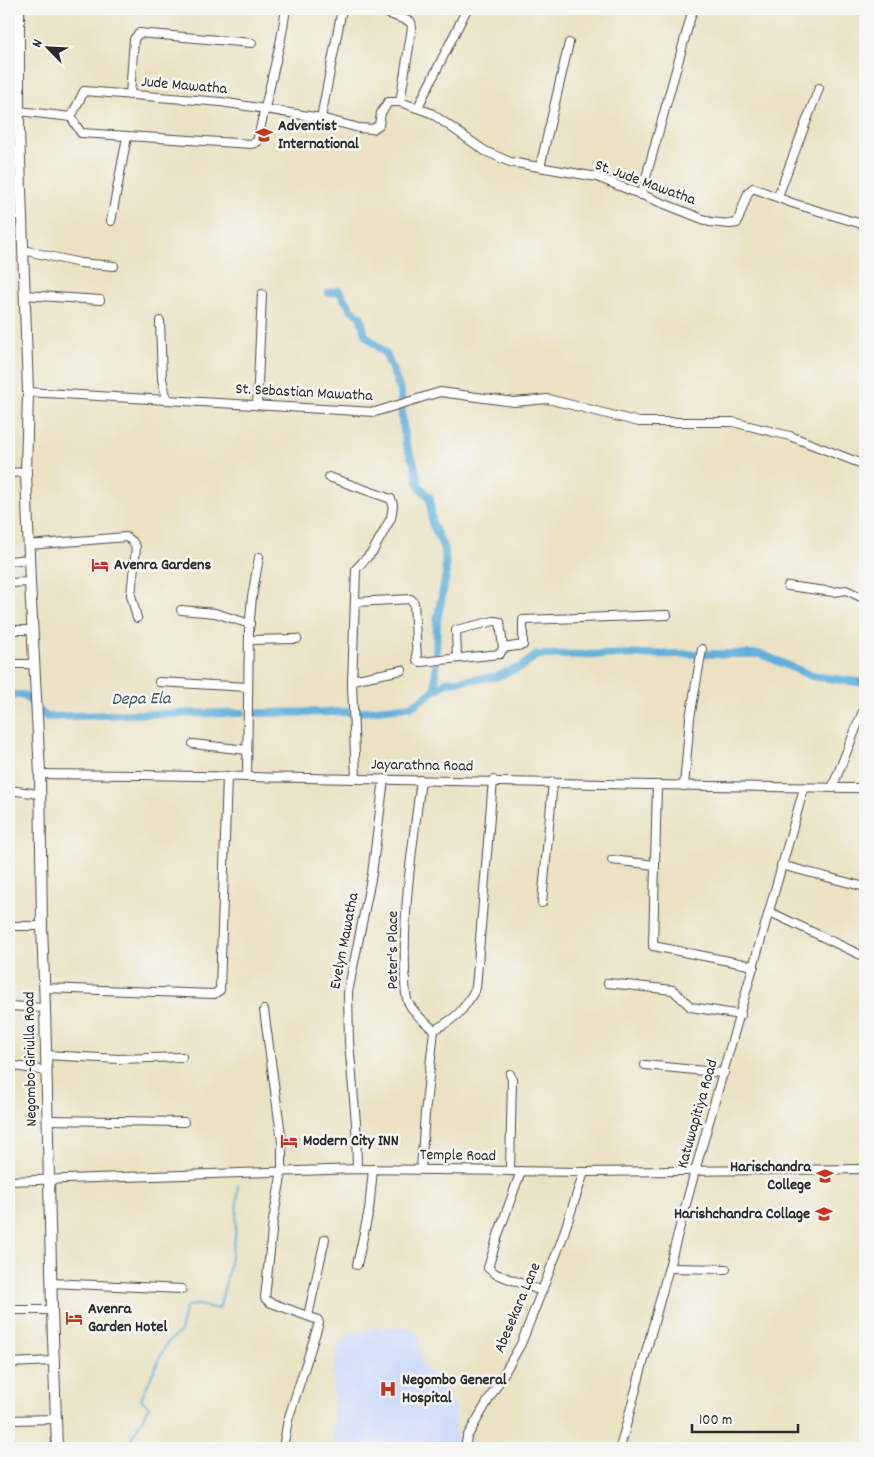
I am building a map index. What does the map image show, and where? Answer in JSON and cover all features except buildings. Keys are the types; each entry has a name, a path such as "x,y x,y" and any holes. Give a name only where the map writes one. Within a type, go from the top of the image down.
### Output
{"main road":[{"name":"Negombo-Giriulla Road","path":"19,9 19,110 14,131 23,250 28,392 26,472 40,774 51,1283 57,1448"}],"street":[{"path":"19,110 71,117 81,133 251,144 257,142 281,39 286,9"},
{"path":"321,118 342,9"},
{"path":"381,9 411,22 412,28 400,102"},
{"path":"418,107 467,9"},
{"path":"641,196 693,9"},
{"path":"130,95 134,39 139,33 252,44"},
{"path":"540,167 569,43"},
{"path":"778,196 819,88"},
{"name":"Jude Mawatha","path":"71,117 84,92 221,102 321,118 360,128 373,129 379,125 381,113 388,102 400,102"},
{"name":"St. Jude Mawatha","path":"400,102 431,112 485,151 510,162 597,177 710,222 737,223 748,193 753,188 778,196 792,203 865,225"},
{"path":"111,221 127,137"},
{"path":"23,250 80,263 114,266"},
{"path":"257,405 262,294"},
{"path":"24,295 100,300"},
{"path":"160,322 162,379 167,400"},
{"name":"St. Sebastian Mawatha","path":"28,392 375,412 440,392 514,402 548,399 640,422 733,422 790,436 865,465"},
{"path":"9,473 26,472"},
{"path":"329,477 391,499 393,505 391,518 373,551 356,569 352,680 356,779"},
{"path":"29,545 126,537 132,541 136,547 131,595 138,618"},
{"path":"247,776 249,640 252,597 259,556"},
{"path":"9,561 30,559"},
{"path":"9,583 30,582"},
{"path":"788,586 834,592 846,590 865,599"},
{"path":"355,602 411,599 414,603 417,660 421,662 500,654 503,648 500,622 498,620 456,630 457,658"},
{"path":"181,610 215,613 250,624"},
{"path":"503,648 523,645 523,620 667,616"},
{"path":"9,630 32,630"},
{"path":"249,640 297,639"},
{"path":"684,786 690,718 702,649"},
{"path":"9,664 34,664"},
{"path":"352,680 402,670"},
{"path":"159,682 248,687"},
{"path":"832,788 865,706"},
{"path":"193,744 247,750"},
{"name":"Jayarathna Road","path":"40,774 493,780 684,786 865,788"},
{"path":"44,988 214,994 220,990 227,776"},
{"name":"Evelyn Mawatha","path":"356,1169 356,1123 349,1042 348,992 372,874 384,779"},
{"name":"Peter's Place","path":"421,780 409,868 404,947 406,990 408,1002 419,1017 434,1030"},
{"path":"420,1169 434,1030 453,1020 466,1006 476,988 493,780"},
{"path":"542,903 553,782"},
{"path":"657,785 653,946 754,966"},
{"name":"Katuwapitiya Road","path":"620,1448 804,788"},
{"path":"9,790 39,794"},
{"path":"612,860 655,865"},
{"path":"781,865 865,887"},
{"path":"770,912 865,957"},
{"path":"9,926 42,926"},
{"path":"608,983 674,990 691,1007 741,1015"},
{"path":"9,1006 45,1008"},
{"path":"264,1010 282,1142 282,1171 273,1221 265,1298 269,1302 318,1320 319,1323 288,1420 283,1448"},
{"path":"46,1055 118,1059 182,1057"},
{"path":"9,1065 46,1071"},
{"path":"645,1065 724,1072"},
{"path":"510,1074 512,1079 510,1171"},
{"path":"47,1120 184,1122"},
{"name":"Temple Road","path":"9,1182 356,1169 696,1172 865,1169"},
{"path":"357,1265 369,1210 372,1169"},
{"path":"521,1171 488,1268 496,1274 542,1291"},
{"name":"Abesekara Lane","path":"465,1448 467,1437 521,1344 561,1242 584,1172"},
{"path":"308,1316 325,1239"},
{"path":"669,1268 726,1269"},
{"path":"51,1283 182,1289"},
{"path":"9,1310 52,1310"},
{"path":"9,1363 53,1361"},
{"path":"9,1420 56,1419"}],"shaded area":[{"name":"Negombo General Hospital","path":"376,1327 413,1329 419,1336 422,1364 446,1391 456,1407 456,1437 467,1437 465,1448 334,1448 333,1386 338,1346 345,1336"}],"waterway":[{"path":"329,293 339,291 351,309 361,317 365,335 386,354 401,392 402,419 406,444 414,463 419,486 430,498 432,523 445,551 446,575 437,621 436,655"},
{"path":"359,712 412,706 447,682 495,677 521,667 537,655 695,654"},
{"path":"707,654 761,654 812,676 865,683"},
{"path":"435,690 436,666"},
{"path":"9,695 24,695 31,702"},
{"path":"253,713 347,712"},
{"name":"Depa Ela","path":"42,713 47,717 242,713"},
{"path":"126,1448 149,1407 141,1399 166,1344 180,1332 186,1306 198,1305 219,1309 235,1237 238,1185"}],"place":[{"name":"Adventist International","path":"264,135"},
{"name":"Avenra Gardens","path":"100,565"},
{"name":"Modern City INN","path":"289,1141"},
{"name":"Harischandra College","path":"825,1176"},
{"name":"Harishchandra Collage","path":"824,1214"},
{"name":"Avenra Garden Hotel","path":"74,1318"},
{"name":"Negombo General Hospital","path":"388,1389"}]}
